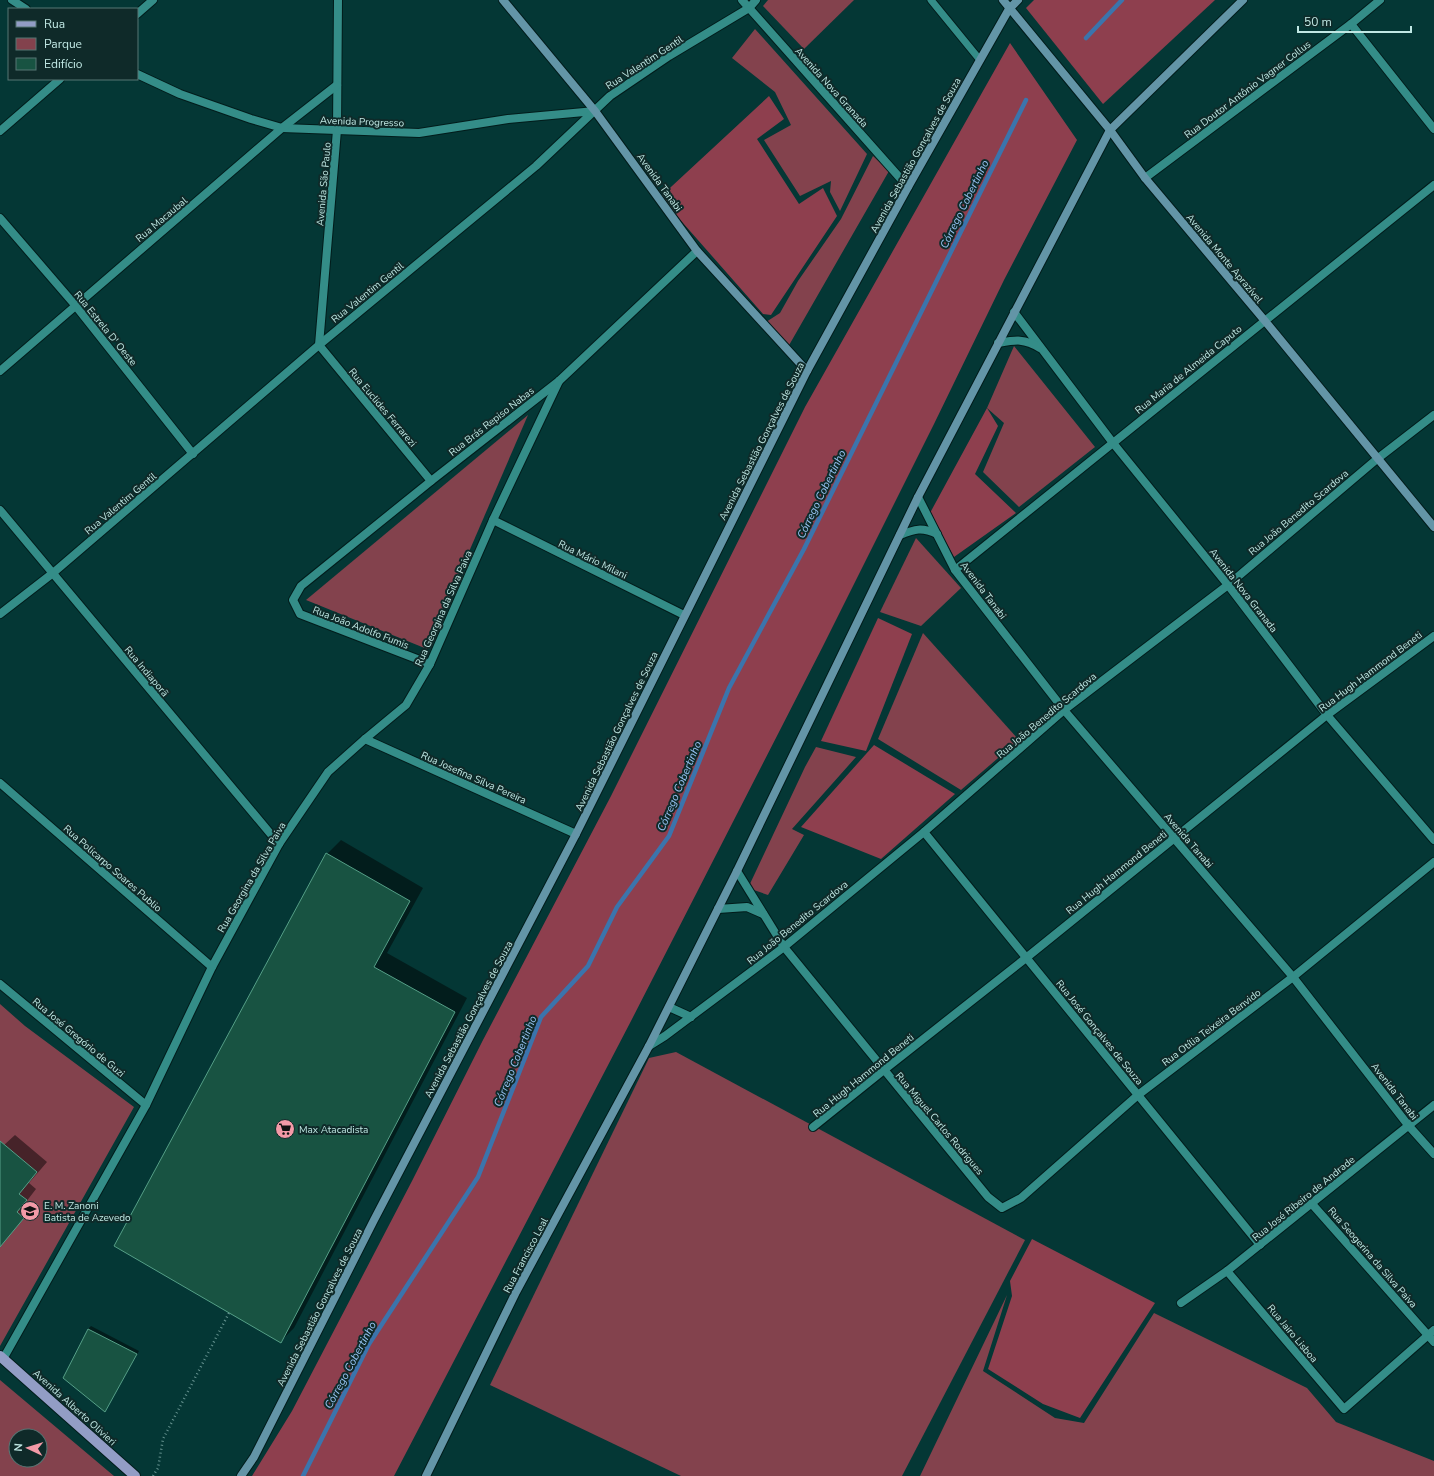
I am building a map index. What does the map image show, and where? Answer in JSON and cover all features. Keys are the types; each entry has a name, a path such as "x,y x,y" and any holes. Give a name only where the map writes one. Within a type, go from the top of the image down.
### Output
{"main road":[{"name":"Avenida Tanabi","path":"503,0 595,111 697,251 807,371"},
{"name":"Avenida Monte Aprazível","path":"1003,0 1110,130 1145,178 1265,321 1434,528"},
{"name":"Avenida Sebastião Gonçalves de Souza","path":"241,1476 254,1456 378,1212 576,834 807,371 908,187 1009,9 1018,0"},
{"path":"649,1046 718,909 918,497 1110,130 1243,0"},
{"name":"Rua Francisco Leal","path":"426,1476 516,1292 649,1046"},
{"name":"Avenida Alberto Olivieri","path":"1,1358 135,1476"}],"street":[{"path":"12,0 24,8"},
{"path":"138,13 153,0"},
{"name":"Avenida São Paulo","path":"319,345 337,130 338,0"},
{"name":"Avenida Nova Granada","path":"742,0 908,187"},
{"name":"Rua Valentim Gentil","path":"0,614 53,573 319,345 536,166 610,96 669,56 749,8 756,0"},
{"name":"Rua Doutor Antônio Vagner Collus","path":"1145,178 1351,24 1380,0"},
{"path":"1351,24 1434,129"},
{"name":"Avenida Progresso","path":"138,74 180,94 251,119 282,128 419,133 508,119 595,111"},
{"path":"0,131 59,80"},
{"name":"Rua Macaubal","path":"0,371 282,128 337,85"},
{"name":"Rua Maria de Almeida Caputo","path":"955,570 1434,185"},
{"name":"Rua Estrela D' Oeste","path":"0,218 75,305 193,454"},
{"name":"Rua Brás Repiso Nabas","path":"293,600 301,586 431,481 559,381 697,251"},
{"name":"Avenida Nova Granada","path":"1014,312 1113,443 1228,585 1327,715 1434,840"},
{"name":"Avenida Nova Granada","path":"998,343 1018,340 1031,342 1043,349"},
{"name":"Rua Euclides Ferrarezi","path":"319,345 431,481"},
{"name":"Rua Georgina da Silva Paiva","path":"1,1358 146,1104 212,968 279,844 328,772 406,705 430,664 493,520 559,381"},
{"name":"Rua João Benedito Scardova","path":"649,1046 691,1017 784,947 924,832 1064,710 1228,585 1377,459 1434,415"},
{"name":"Avenida Tanabi","path":"918,497 955,570 1064,710 1293,977 1408,1125 1434,1154"},
{"name":"Rua Indiaporã","path":"0,510 279,844"},
{"name":"Rua Mário Milani","path":"493,520 684,615"},
{"path":"900,535 914,530 927,529 937,534"},
{"name":"Rua João Adolfo Fumis","path":"293,600 300,614 430,664"},
{"name":"Rua Hugh Hammond Beneti","path":"813,1128 1327,715 1434,636"},
{"name":"Rua Josefina Silva Pereira","path":"365,739 576,834"},
{"name":"Rua Policarpo Soares Publio","path":"0,783 212,968"},
{"name":"Rua José Gonçalves de Souza","path":"924,832 1260,1245"},
{"name":"Rua Otília Teixeira Benvido","path":"1002,1208 1020,1198 1138,1095 1293,977 1434,862"},
{"name":"Rua Miguel Carlos Rodrigues","path":"736,872 784,947 988,1197 1002,1208"},
{"path":"718,909 747,907 764,914"},
{"name":"Rua José Gregório de Guzi","path":"0,984 146,1104"},
{"path":"669,1007 691,1017"},
{"name":"Rua José Ribeiro de Andrade","path":"1182,1303 1227,1271 1434,1105"},
{"name":"Rua Seogerina da Silva Paiva","path":"1312,1204 1431,1332 1434,1342"},
{"name":"Rua Jairo Lisboa","path":"1227,1271 1344,1409 1431,1332"}],"lane":[{"path":"931,0 980,60"}],"path":[{"path":"153,1476 158,1468 163,1439 229,1313"}],"green space":[{"path":"768,0 854,0 804,49 763,6"},
{"path":"755,29 867,154 840,211 830,192 831,181 800,196 764,140 791,125 775,92 732,58"},
{"path":"873,156 889,171 788,347 766,322 780,313 798,281 841,219"},
{"path":"1014,346 1095,447 1019,507 983,472 1004,423 987,408"},
{"path":"528,415 427,649 306,600"},
{"path":"916,538 961,588 921,626 880,612"},
{"path":"923,633 1019,740 961,790 878,739"},
{"path":"816,747 856,757 792,829 804,835 768,895 748,888 805,767"},
{"path":"0,1004 25,1026 134,1107 0,1346"},
{"path":"676,1052 1025,1240 902,1476 681,1476 490,1385 649,1058"},
{"path":"1007,1295 983,1371 1055,1418 1084,1423 1154,1313 1307,1388 1336,1422 1434,1461 1434,1476 920,1476"},
{"path":"0,1380 114,1476 0,1476"}],"shaded area":[{"path":"1034,0 1215,0 1103,104 1026,8"},
{"path":"1010,43 1077,140 1004,280 822,648 631,1021 394,1476 252,1476 292,1411 412,1181 483,1040 611,796 805,407"},
{"path":"769,96 784,119 757,139 799,204 823,188 837,216 771,315 763,314 668,206 658,199"},
{"path":"987,408 998,426 975,474 1016,513 954,557 930,513"},
{"path":"878,618 912,634 866,751 821,741"},
{"path":"874,745 955,794 881,859 801,827"},
{"path":"1032,1239 1155,1303 1080,1418 1043,1404 988,1369 1012,1296 1010,1281"}],"building":[{"name":"Max Atacadista","path":"326,853 410,901 374,967 455,1012 281,1343 114,1246"},
{"path":"0,1141 37,1172 19,1194 27,1200 17,1212 24,1218 0,1247"},
{"path":"88,1329 137,1354 105,1412 63,1378"}],"waterway":[{"name":"Córrego Cobertinho","path":"1086,38 1122,0"},
{"name":"Córrego Cobertinho","path":"303,1476 369,1344 478,1177 541,1017 588,966 617,907 669,836 729,688 804,549 1026,100"}],"place":[{"name":"Max Atacadista","path":"285,1129"},
{"name":"E. M. Zanoni Batista de Azevedo","path":"30,1211"}]}
